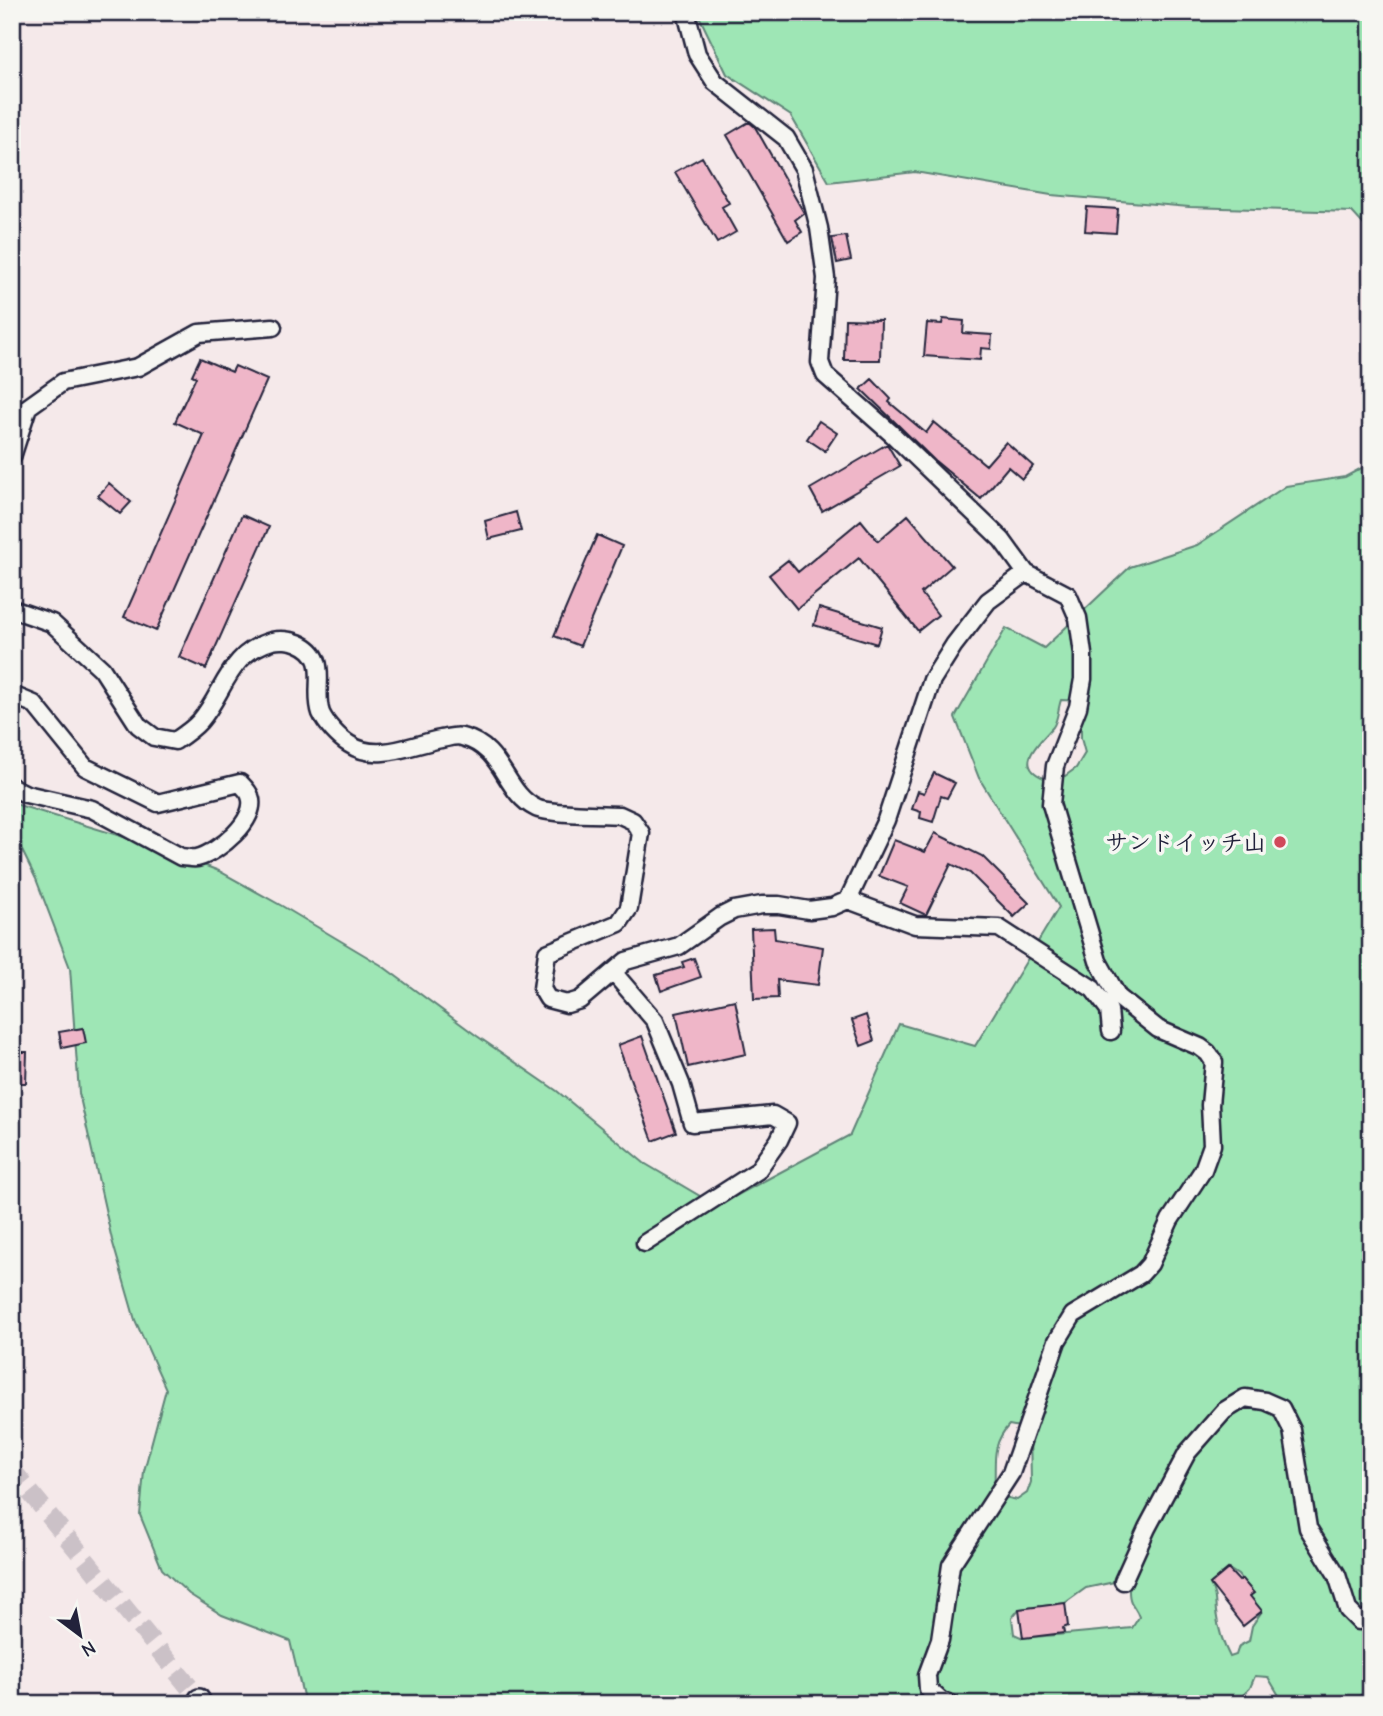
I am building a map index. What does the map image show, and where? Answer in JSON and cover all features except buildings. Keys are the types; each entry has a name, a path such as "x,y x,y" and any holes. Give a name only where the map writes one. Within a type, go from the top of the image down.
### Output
{"street":[{"path":"686,12 697,54 715,82 786,138 804,169 819,228 825,278 820,362 825,375 892,434 1002,540 1026,573 1069,595 1078,618 1083,679 1078,707 1055,766 1051,804 1098,961 1118,997 1158,1029 1208,1053 1214,1062 1210,1105 1212,1145 1203,1170 1170,1220 1150,1264 1141,1274 1073,1315 1057,1341 1011,1473 951,1565 940,1640 927,1675 928,1689 940,1700 951,1704"},
{"path":"12,457 28,407 63,382 138,367 199,333 273,327"},
{"path":"12,609 52,623 102,668 138,725 154,737 175,741 190,731 202,719 238,661 253,649 274,640 293,641 309,647 318,663 321,712 334,731 351,746 373,751 397,751 429,741 460,736 482,744 523,799 537,810 620,815 633,821 641,834 629,908 619,923 547,953 542,989 548,999 567,1004 580,1000 626,961 679,946 734,910 779,905 809,910 832,907 849,900 886,820 932,680 954,645 988,601 1026,573"},
{"path":"12,695 34,704 85,767 158,803 240,783 251,796 250,813 237,832 220,847 197,858 181,857 92,809 26,794 12,787"},
{"path":"849,900 915,925 999,928 1093,989 1109,1010 1111,1031"},
{"path":"613,972 655,1021 681,1084 692,1122 773,1115 787,1123 779,1140 757,1171 645,1243"},
{"path":"1123,1581 1147,1528 1188,1453 1224,1411 1245,1398 1265,1401 1281,1408 1292,1430 1307,1528 1337,1575 1348,1610 1359,1621 1371,1616"},
{"path":"1365,1704 1371,1700"}],"green space":[{"path":"697,12 1371,12 1371,233 1352,212 1189,207 1051,195 915,172 829,182 791,116 727,74"},
{"path":"1371,463 1371,1704 1284,1704 1268,1677 1255,1676 1250,1688 1235,1704 305,1704 290,1641 222,1615 189,1594 162,1569 140,1515 144,1471 166,1389 135,1320 112,1240 79,1093 70,968 36,879 12,830 12,803 157,847 219,871 282,906 381,965 557,1091 644,1163 717,1206 850,1135 899,1024 975,1046 1059,907 979,778 955,717 1006,628 1044,648 1130,567 1197,545 1286,486 1345,477","holes":["1061,700 1081,701 1081,738 1085,753 1076,768 1065,776 1052,775 1044,778 1035,773 1029,760 1036,746 1055,724","1009,1425 1030,1429 1031,1482 1027,1493 1017,1500 1000,1496 994,1490 996,1449","1141,1533 1129,1587 1131,1602 1139,1617 1132,1628 1023,1638 1014,1634 1012,1618 1019,1609 1065,1603 1086,1588 1114,1582 1134,1538","1229,1569 1238,1575 1253,1593 1250,1596 1262,1611 1252,1626 1249,1641 1239,1646 1236,1655 1230,1657 1219,1629 1210,1584"]}],"tunnel":[{"path":"12,1470 199,1699"}],"place":[{"name":"サンドイッチ山","path":"1280,842"}]}
